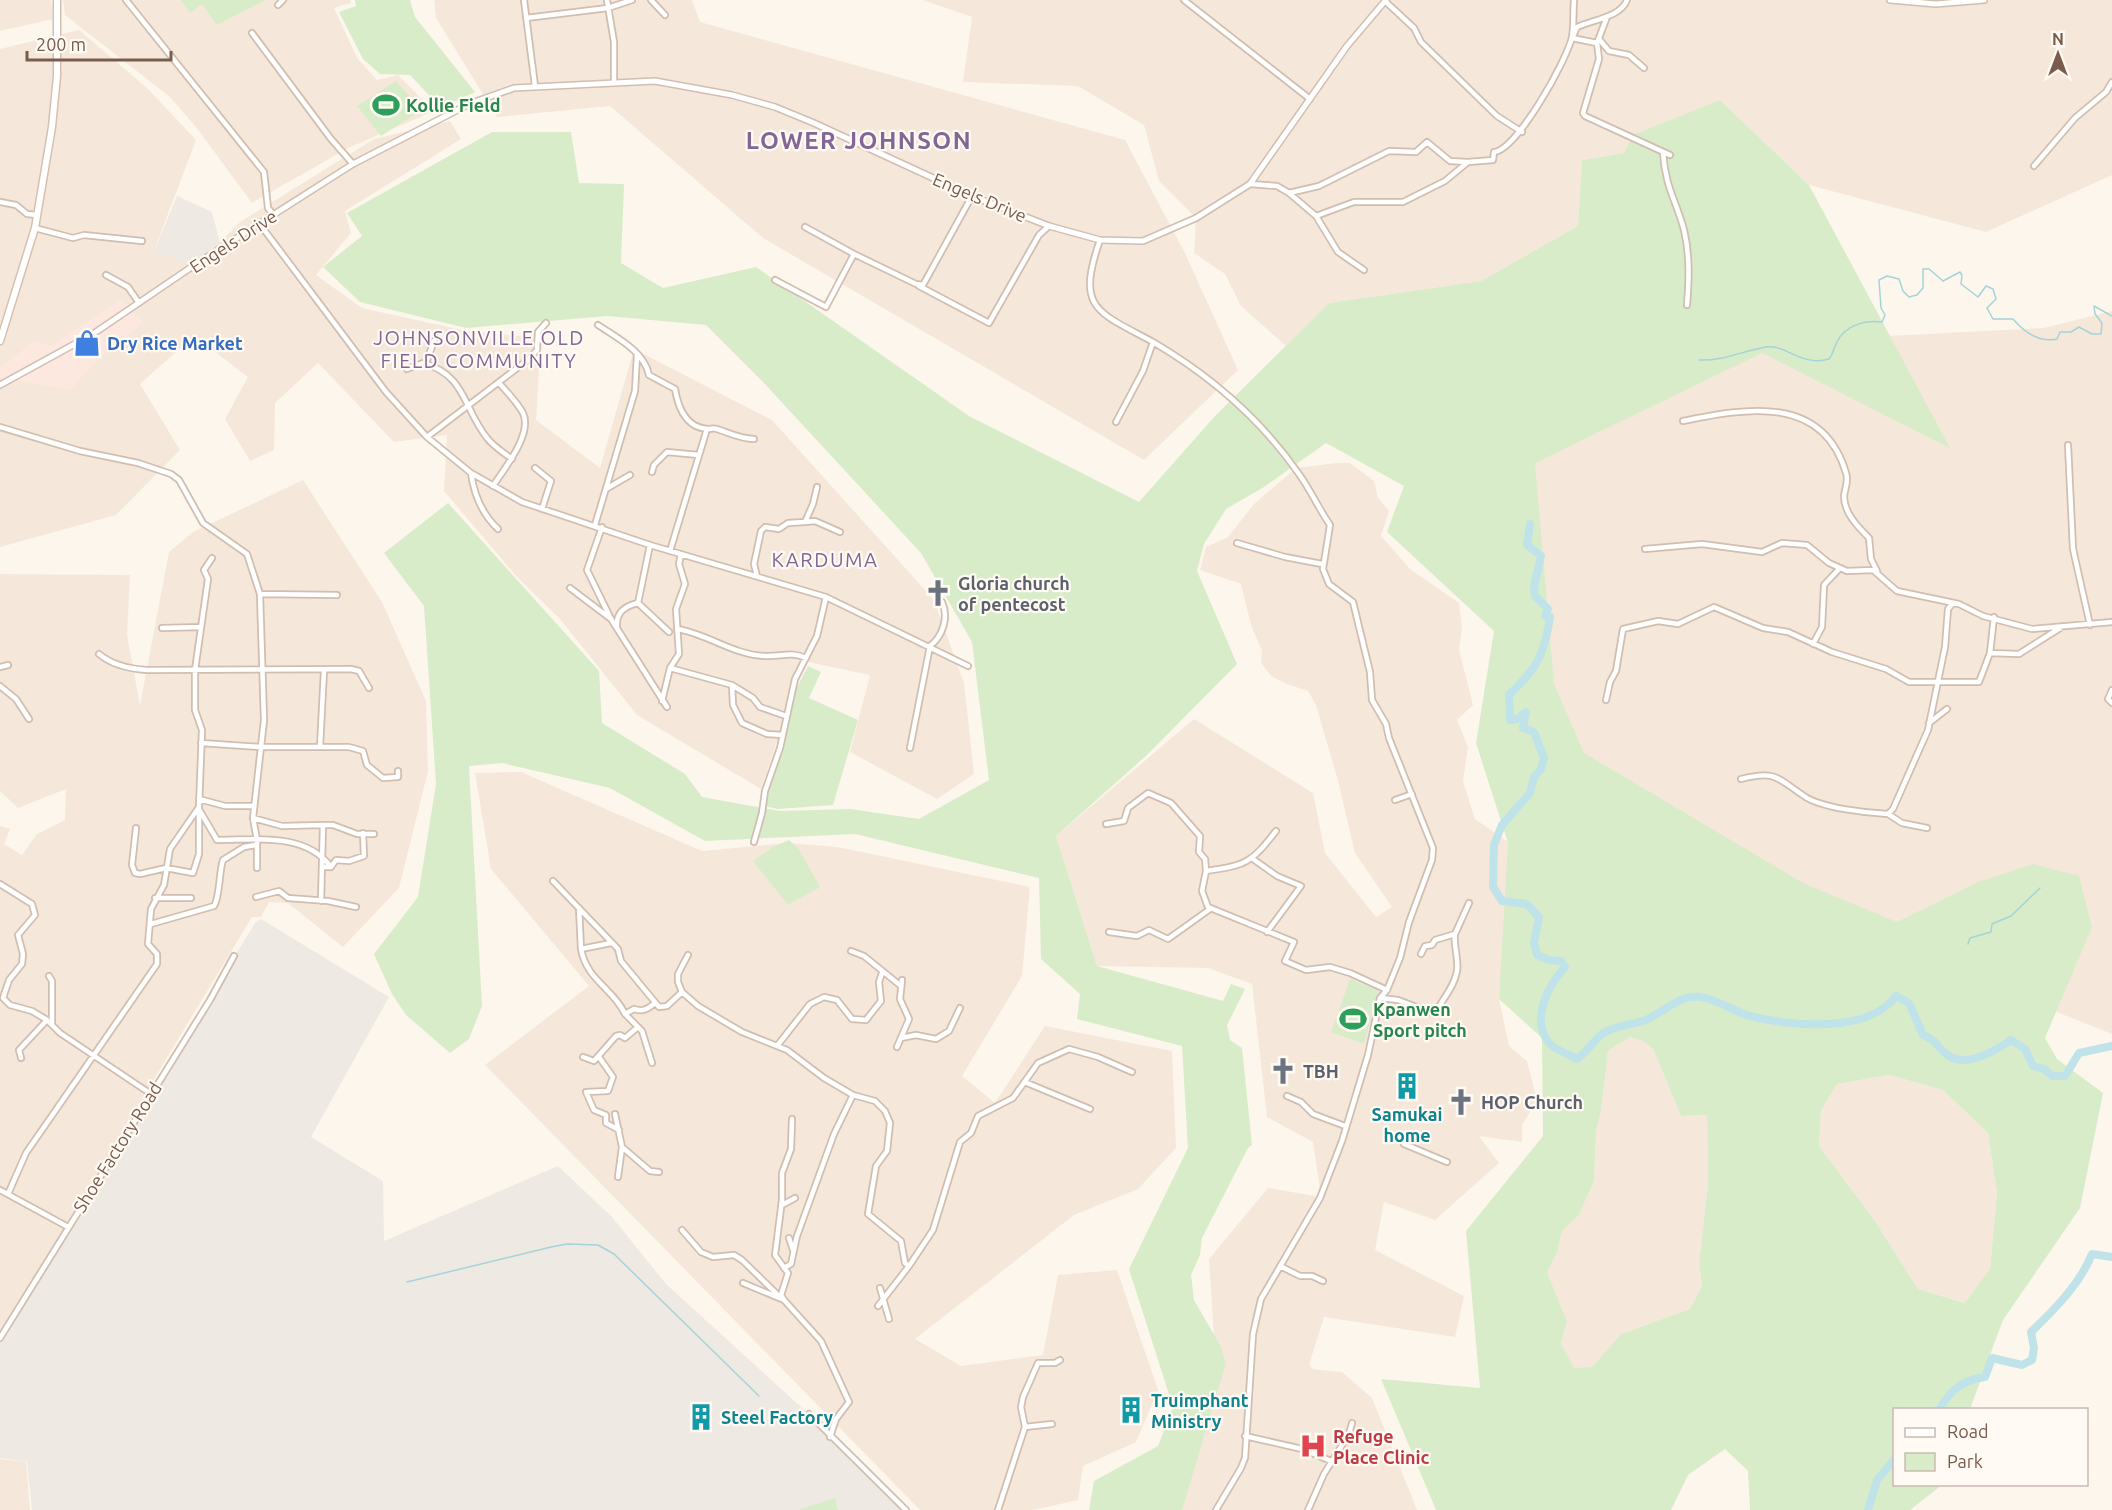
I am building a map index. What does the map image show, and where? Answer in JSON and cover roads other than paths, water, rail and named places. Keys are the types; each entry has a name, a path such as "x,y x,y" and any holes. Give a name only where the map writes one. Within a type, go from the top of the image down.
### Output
{"main road":[{"path":"0,341 34,228 52,127 57,76 57,0"}],"street":[{"path":"126,0 264,172 268,208 273,214"},
{"path":"278,5 283,0"},
{"path":"524,0 535,86"},
{"path":"607,0 614,42 614,82"},
{"path":"526,18 608,8 632,0"},
{"path":"651,0 665,15"},
{"path":"1184,0 1310,99"},
{"path":"1572,38 1574,0"},
{"path":"1289,193 1319,186 1389,151 1416,152 1427,142 1450,161 1493,160 1494,152 1502,151 1522,132 1577,27 1606,17 1625,5 1627,0"},
{"path":"1890,0 1936,4 1984,0"},
{"path":"1385,1 1414,28 1421,42 1497,116 1522,132"},
{"name":"Engels Drive","path":"0,385 82,341 259,223 353,164 470,104 514,88 655,81 760,102 814,123 972,196 1049,226 1100,240 1143,242 1202,216 1251,184 1347,46 1385,1"},
{"path":"1606,17 1598,41 1599,59 1583,113 1585,116 1670,155"},
{"path":"252,33 353,164"},
{"path":"1572,38 1598,41 1609,51 1629,55 1644,69"},
{"path":"2034,166 2075,118 2098,99 2112,82"},
{"path":"1663,152 1664,176 1684,228 1690,272 1687,305"},
{"path":"1316,216 1354,202 1403,202 1445,181 1468,162"},
{"path":"1251,184 1277,186 1289,193 1316,216 1338,252 1364,270"},
{"path":"919,286 923,285 972,196"},
{"path":"0,202 16,205 27,214 37,215"},
{"path":"259,223 386,392 427,437 471,473 522,502 542,509 602,527 650,545 826,597 968,666"},
{"path":"805,227 989,323 1039,235 1049,226"},
{"path":"34,228 73,238 84,235 103,239 142,241"},
{"path":"1100,240 1088,280 1095,305 1109,319 1153,342 1224,389 1265,431 1297,472 1330,525 1322,564 1329,584 1353,602 1370,672 1372,700 1386,724 1389,738 1432,848 1432,860 1387,990 1380,998 1368,1055 1320,1198 1262,1299 1253,1334 1241,1468 1216,1510"},
{"path":"776,280 826,307 854,254"},
{"path":"106,275 128,287 139,303"},
{"path":"427,437 500,383 537,350 536,335 546,323"},
{"path":"598,326 637,354 647,366 649,375 675,389 678,404 686,419 707,429 713,428 746,439 754,439"},
{"path":"426,363 434,341"},
{"path":"1116,422 1143,371 1153,342"},
{"path":"595,525 635,391 637,354"},
{"path":"406,369 426,363 449,376 461,389 487,438 512,459"},
{"path":"493,486 512,459 522,438 525,422 523,414 500,383"},
{"path":"1683,421 1723,413 1772,410 1814,423 1838,450 1847,476 1844,498 1853,522 1869,538 1871,559 1879,574"},
{"path":"0,427 80,451 138,463 171,474 178,480 203,523 247,554 261,594 264,720 253,806 257,868"},
{"path":"670,551 707,429"},
{"path":"2068,445 2073,549 2090,625"},
{"path":"652,472 654,465 667,452 699,455"},
{"path":"536,468 551,481 542,509"},
{"path":"471,473 477,499 486,518 498,529"},
{"path":"606,489 630,475"},
{"path":"805,522 813,504 816,487"},
{"path":"757,576 754,564 761,531 765,528 779,529 788,523 815,521 840,532"},
{"path":"602,527 587,570 611,619"},
{"path":"1236,543 1285,557 1322,564"},
{"path":"1644,549 1702,544 1762,552 1782,543 1807,546 1847,571 1873,570 1897,591 1953,603 1983,616 1994,617 2032,629 2112,622"},
{"path":"638,603 650,545"},
{"path":"662,701 670,668 679,654 676,609 686,584 679,564 681,554"},
{"path":"136,828 133,869 140,874 166,868 195,872 199,854 202,730 195,710 195,670 208,579 204,570 212,558"},
{"path":"1813,644 1822,627 1824,585 1840,568"},
{"path":"570,588 617,626 667,707"},
{"path":"261,594 337,595"},
{"path":"754,842 765,791 783,735 795,679 817,636 826,597"},
{"path":"910,748 930,646 937,641 944,625 945,609 942,602"},
{"path":"617,626 616,618 620,612 628,605 638,603"},
{"path":"638,603 669,632"},
{"path":"1888,814 1893,809 1929,723 1945,647 1948,609 1953,603"},
{"path":"1606,700 1610,682 1616,670 1623,629 1658,621 1678,624 1704,609 1714,607 1748,624 1788,632 1813,644 1886,669 1909,682 1937,680 1979,682 1990,653 1994,617"},
{"path":"1990,653 2019,654 2062,626"},
{"path":"162,628 200,627"},
{"path":"677,629 692,631 712,643 765,656 794,653 806,658"},
{"path":"99,654 105,659 137,669 351,669 359,671 369,688"},
{"path":"0,667 8,665"},
{"path":"670,668 732,685 753,698 760,706 786,716"},
{"path":"320,747 324,670"},
{"path":"732,685 733,705 742,723 767,734 783,735"},
{"path":"0,686 16,699 29,719"},
{"path":"2112,690 2108,699 2112,703"},
{"path":"1929,723 1947,709"},
{"path":"201,743 261,747 349,747 363,751 368,765 383,778 398,777 398,771"},
{"path":"1741,779 1763,773 1775,775 1804,796 1824,804 1888,814 1902,823 1927,828"},
{"path":"1106,824 1125,821 1128,808 1148,793 1171,803 1200,836 1199,852 1205,859 1206,871 1202,891 1210,909 1294,942 1285,961 1306,970 1330,967 1350,972 1387,990"},
{"path":"1395,800 1412,794"},
{"path":"199,799 225,806 253,806"},
{"path":"199,807 217,840 257,843 285,840 322,856 331,867"},
{"path":"8,1194 26,1154 157,964 157,954 148,944 151,909 164,885 170,849 199,807"},
{"path":"253,818 282,826 323,825 374,834"},
{"path":"321,901 323,825"},
{"path":"1206,871 1232,867 1253,859 1276,831"},
{"path":"331,867 336,860 349,861 364,856 363,833"},
{"path":"151,924 214,906 217,901 217,883 221,877 223,860 244,847 257,843"},
{"path":"1253,859 1277,876 1301,886 1268,932"},
{"path":"322,867 331,867"},
{"path":"553,881 618,949 621,961 659,1007 667,1006 682,992"},
{"path":"0,884 32,904 35,915 18,935 23,954 22,964 9,980 3,998 10,1005 32,1011 50,1022 60,1033 151,1094"},
{"path":"256,897 279,891 288,898 356,907"},
{"path":"155,898 191,898"},
{"path":"1380,998 1398,1000 1435,1014 1442,999 1449,994 1457,973 1458,952 1454,941 1455,934 1469,903"},
{"path":"579,908 583,961 595,980 639,1027 652,1063"},
{"path":"1109,932 1137,936 1149,930 1168,939 1210,909"},
{"path":"1420,954 1425,946 1432,945 1435,940 1455,934"},
{"path":"581,949 611,943"},
{"path":"851,951 864,956 882,973 902,983 900,999 909,1019 897,1047"},
{"path":"688,955 678,974 682,992 707,1012 777,1046 853,1095 875,1101 885,1111 890,1123 887,1150 876,1166 868,1214 901,1241 905,1263 909,1266"},
{"name":"Shoe Factory Road","path":"0,1338 234,957"},
{"path":"777,1046 810,1004 824,997 837,1000 852,1019 866,1020 881,1001 879,982 882,973"},
{"path":"49,976 52,981 50,1022"},
{"path":"626,1014 634,1009 641,1011 649,1009 655,1003"},
{"path":"901,1038 916,1035 936,1039 950,1031 960,1008"},
{"path":"21,1058 19,1050 41,1023 50,1022"},
{"path":"583,1057 591,1061 599,1057 616,1036 620,1035 625,1038 639,1027"},
{"path":"878,1306 933,1230 960,1142 971,1133 978,1116 1013,1098 1027,1083 1038,1063 1069,1049 1098,1057 1132,1072"},
{"path":"599,1057 613,1077 612,1086 608,1091 586,1092 594,1110 606,1115 606,1124 619,1130"},
{"path":"1027,1083 1090,1109"},
{"path":"784,1268 791,1264 793,1250 834,1134 853,1095"},
{"path":"1287,1096 1300,1102 1313,1114 1346,1126"},
{"path":"615,1114 622,1147 618,1177"},
{"path":"784,1300 781,1295 788,1273 775,1256 782,1173 791,1149 792,1119"},
{"path":"1404,1144 1447,1162"},
{"path":"622,1147 650,1171 659,1173"},
{"path":"0,1190 68,1227"},
{"path":"781,1205 795,1198"},
{"path":"682,1230 701,1252 713,1257 734,1255 742,1260 784,1300 821,1341 849,1402 836,1419 830,1437"},
{"path":"789,1238 793,1250"},
{"path":"1280,1266 1300,1276 1312,1276 1323,1281"},
{"path":"743,1282 784,1300"},
{"path":"880,1288 889,1319"},
{"path":"998,1510 1025,1427 1021,1407 1023,1397 1038,1363 1055,1363 1060,1360"},
{"path":"809,1414 906,1510"},
{"path":"1308,1510 1331,1461 1347,1438 1352,1423"},
{"path":"1025,1427 1052,1424"},
{"path":"1245,1436 1302,1449 1331,1461"}],"waterway":[{"path":"1699,360 1725,357 1766,347 1780,349 1810,360 1829,359 1845,331 1862,323 1882,322 1885,315 1881,308 1879,280 1887,276 1899,279 1903,291 1909,297 1917,295 1923,288 1923,269 1929,269 1943,281 1960,272 1961,284 1978,297 1986,286 1993,289 1996,299 1987,308 1993,319 2013,319 2027,333 2044,340 2057,339 2060,332 2071,332 2079,327 2092,334 2101,334 2102,323 2095,314 2094,306 2112,316"},
{"path":"1530,524 1527,545 1541,556 1534,586 1535,596 1548,609 1545,616 1550,617 1545,642 1538,660 1533,669 1509,695 1510,720 1517,719 1526,712 1523,728 1534,732 1544,758 1541,769 1534,777 1530,793 1502,825 1494,845 1493,887 1502,901 1527,904 1539,917 1534,943 1537,955 1549,960 1561,961 1565,967 1547,993 1541,1013 1541,1024 1549,1043 1577,1059 1599,1036 1607,1031 1646,1020 1678,1001 1692,997 1712,1000 1744,1014 1767,1020 1828,1024 1867,1017 1883,1008 1896,996 1909,1003 1923,1035 1952,1058 1961,1060 1979,1057 2011,1040 2025,1049 2033,1066 2044,1069 2052,1076 2065,1076 2079,1053 2112,1046"},
{"path":"1968,944 1970,938 1991,932 1992,924 2011,916 2040,888"},
{"path":"407,1282 551,1247 567,1244 598,1245 614,1254 759,1396"},
{"path":"1940,1408 1958,1387 1985,1377 1992,1358 2022,1365 2032,1360 2034,1348 2031,1332 2057,1306 2081,1276 2092,1254 2112,1257"},
{"path":"1868,1510 1877,1480 1893,1461"}],"place":[{"name":"Kollie Field","path":"386,105"},
{"name":"Dry Rice Market","path":"87,343"},
{"name":"Gloria church of pentecost","path":"938,593"},
{"name":"Kpanwen Sport pitch","path":"1353,1019"},
{"name":"TBH","path":"1283,1071"},
{"name":"Samukai home","path":"1407,1086"},
{"name":"HOP Church","path":"1461,1102"},
{"name":"Truimphant Ministry","path":"1131,1410"},
{"name":"Steel Factory","path":"701,1417"},
{"name":"Refuge Place Clinic","path":"1313,1446"}],"district":[{"name":"LOWER JOHNSON","path":"859,140"},
{"name":"JOHNSONVILLE OLD FIELD COMMUNITY","path":"479,348"},
{"name":"KARDUMA","path":"825,559"}]}
